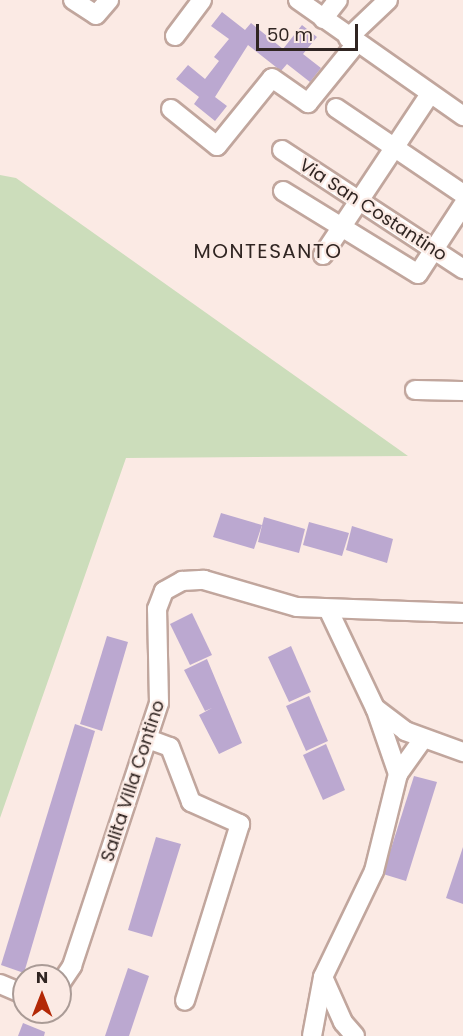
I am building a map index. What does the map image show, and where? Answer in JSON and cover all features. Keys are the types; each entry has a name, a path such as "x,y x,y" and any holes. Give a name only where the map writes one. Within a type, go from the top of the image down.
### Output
{"street":[{"path":"72,0 96,15 109,0"},
{"path":"175,36 202,0"},
{"path":"298,0 352,41 463,116"},
{"path":"323,19 338,0"},
{"path":"171,109 217,146 272,78 308,103 352,41 388,0"},
{"path":"323,255 430,94"},
{"path":"336,108 463,194"},
{"name":"Via San Costantino","path":"282,150 463,269"},
{"path":"283,191 412,273 434,250 463,205"},
{"path":"415,390 463,391"},
{"name":"Salita Villa Contino","path":"72,966 148,739 162,686 157,609 172,586 193,579 216,582 279,603 328,609 463,613"},
{"path":"328,609 375,708 398,774"},
{"path":"375,708 423,739 463,752"},
{"path":"148,739 170,747 191,802 240,824 185,1002"},
{"path":"312,1036 323,977 374,871 398,774 423,739"},
{"path":"323,977 342,1022 355,1036"}],"green space":[{"path":"0,175 16,178 408,456 126,458 0,818"}],"building":[{"path":"222,12 245,30 251,23 283,49 302,25 317,37 303,54 321,68 310,82 287,64 281,71 248,45 215,97 227,106 215,121 194,104 199,97 176,79 188,65 205,79 219,61 214,57 229,39 211,26"},
{"path":"221,513 262,525 254,549 213,537"},
{"path":"264,517 305,529 299,553 258,542"},
{"path":"309,522 349,533 342,556 303,545"},
{"path":"352,526 393,539 387,563 346,550"},
{"path":"192,613 212,655 190,665 170,624"},
{"path":"107,636 128,642 102,731 80,724"},
{"path":"291,646 311,692 289,702 268,657"},
{"path":"207,659 242,743 219,754 199,715 212,708 205,711 184,670"},
{"path":"309,696 328,741 306,751 286,706"},
{"path":"75,724 95,731 27,964 12,964 12,969 1,965"},
{"path":"326,744 345,790 323,800 303,755"},
{"path":"414,776 437,782 406,881 383,874"},
{"path":"156,837 181,844 152,937 128,930"},
{"path":"463,847 463,904 446,898"},
{"path":"128,968 149,976 129,1036 105,1036"},
{"path":"23,1024 45,1032 44,1036 18,1036"}],"district":[{"name":"MONTESANTO","path":"268,251"}]}
